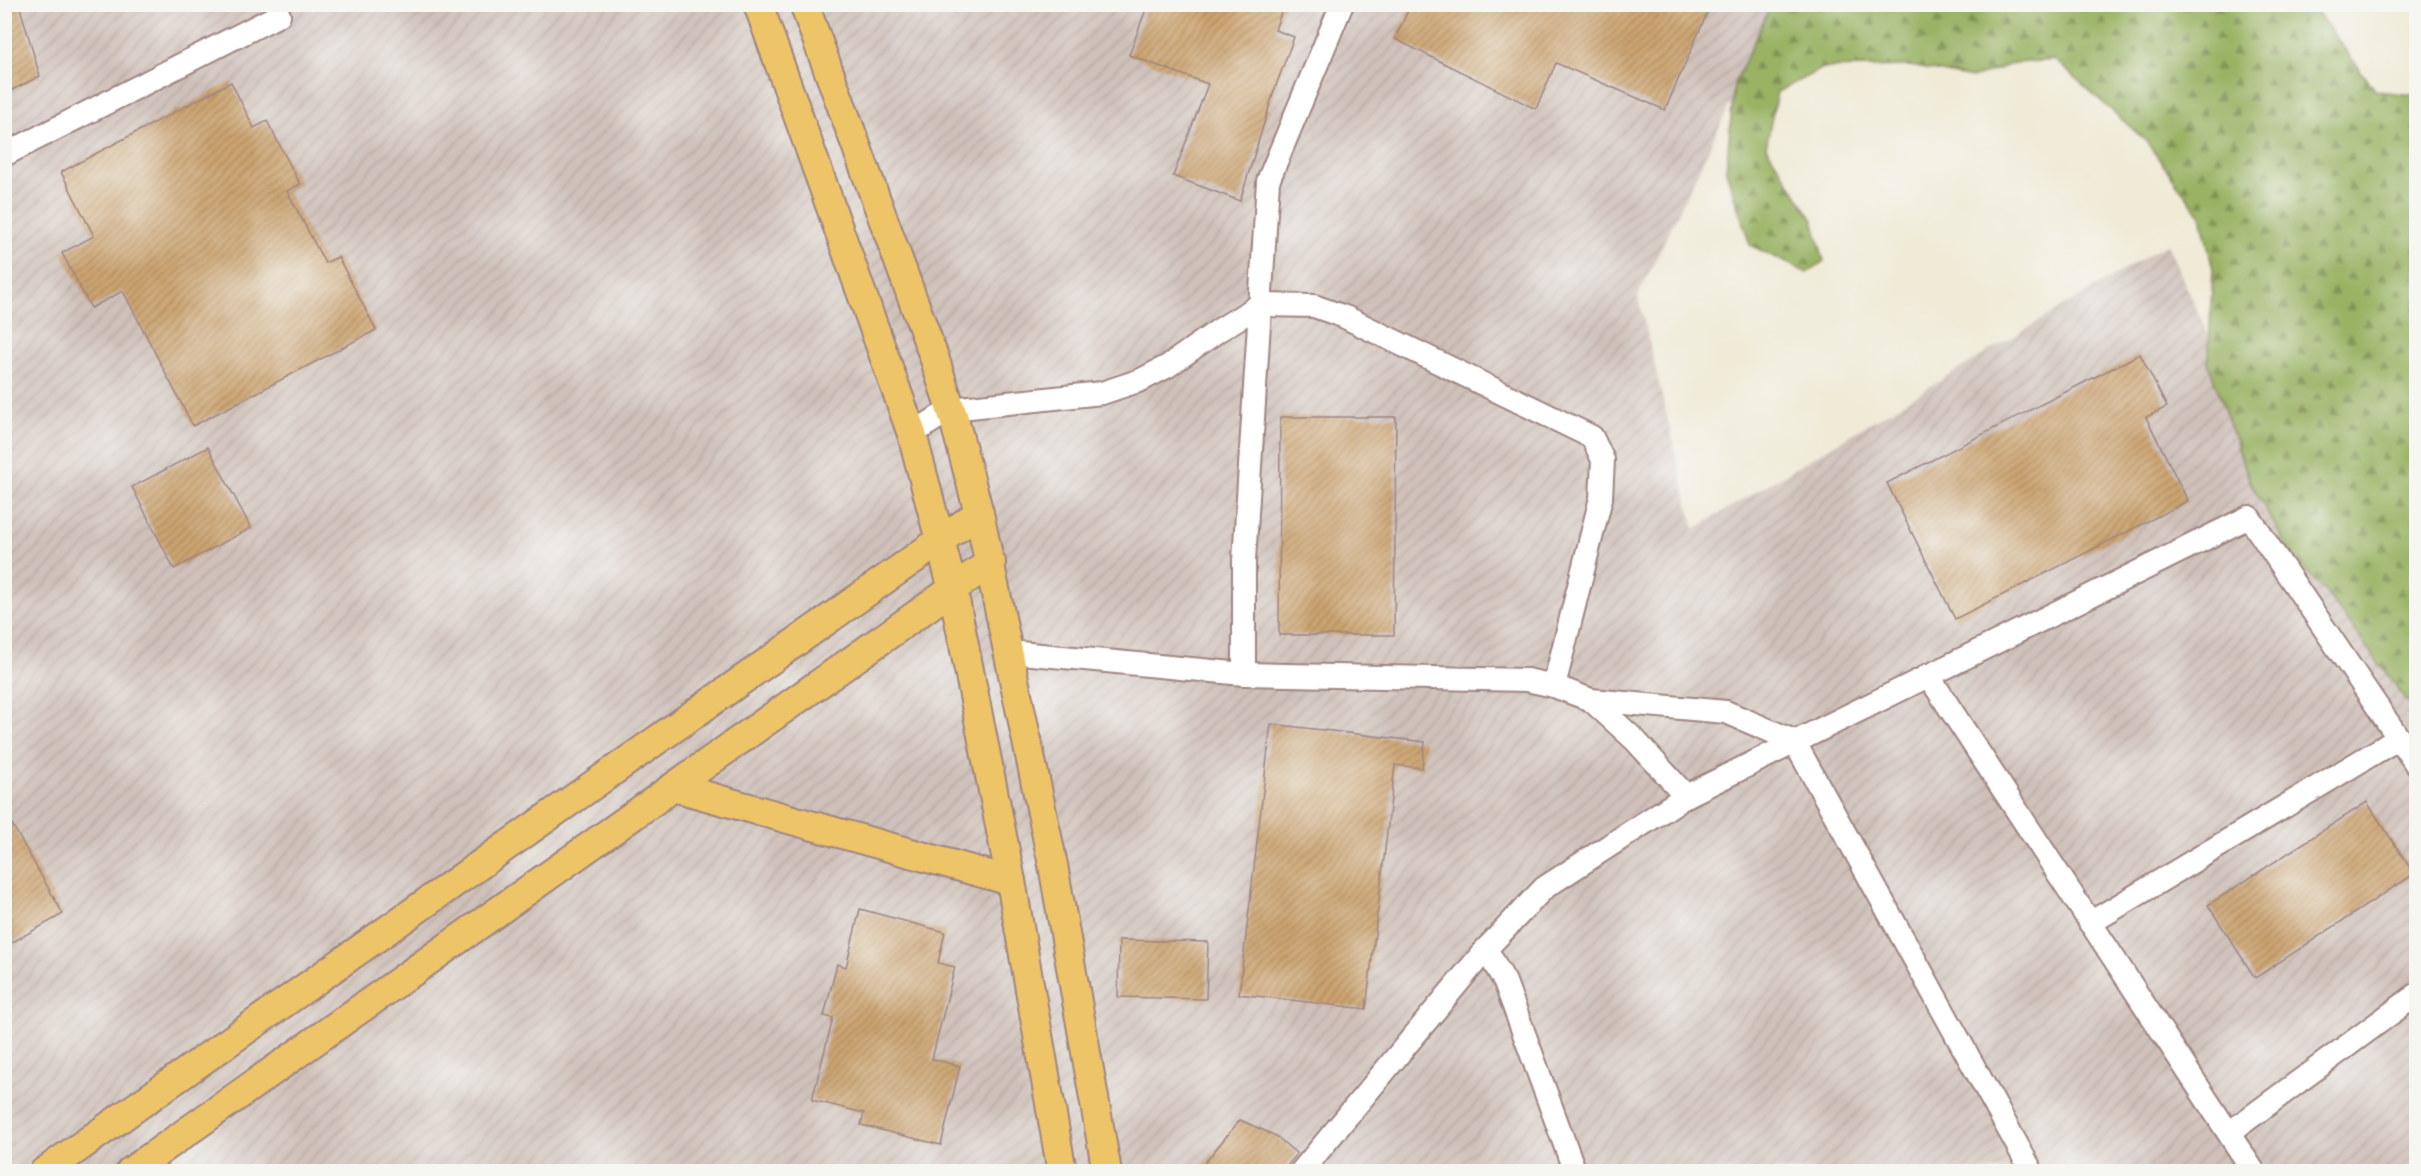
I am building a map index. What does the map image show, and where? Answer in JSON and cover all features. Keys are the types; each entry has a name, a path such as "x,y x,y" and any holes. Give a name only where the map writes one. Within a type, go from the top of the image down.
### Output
{"main road":[{"path":"758,4 912,434 953,590 1011,881 1062,1172"},
{"path":"804,4 922,324 951,409 979,513 1053,865 1107,1172"},
{"path":"44,1172 979,513"},
{"path":"130,1172 991,562"},
{"path":"674,787 1011,881"}],"street":[{"path":"1244,674 1244,561 1268,181 1342,4"},
{"path":"4,155 279,15"},
{"path":"912,434 951,409 1102,393 1141,380 1168,366 1219,330 1260,305 1314,306 1345,317 1592,437 1604,460 1601,498 1554,686"},
{"path":"1301,1172 1486,949 1544,888 1686,796 2248,517 2416,764"},
{"path":"1009,652 1244,674 1527,680 1554,686 1592,700 1726,712 1794,741 2032,1172"},
{"path":"1928,675 2254,1172"},
{"path":"1592,700 1635,740 1686,796"},
{"path":"2091,923 2398,738"},
{"path":"1486,949 1505,982 1575,1172"},
{"path":"2229,1133 2416,995"}],"shaded area":[{"path":"5,5 1778,5 1638,296 1694,529 2167,244 2311,561 2416,694 2416,1171 5,1172"}],"green space":[{"path":"1771,5 2312,5 2376,91 2416,95 2416,713 2325,591 2294,558 2250,482 2208,363 2213,269 2201,216 2145,140 2055,60 2015,63 1972,78 1911,66 1823,68 1777,92 1766,147 1813,220 1824,261 1807,273 1750,245 1726,171 1734,85"}],"building":[{"path":"4,4 19,4 40,76 4,94"},
{"path":"1148,4 1284,4 1275,30 1294,37 1274,91 1240,201 1173,176 1208,84 1129,55"},
{"path":"1411,4 1711,4 1665,110 1556,63 1536,109 1395,39"},
{"path":"231,82 254,128 267,121 300,184 287,191 325,263 338,257 376,330 193,426 123,291 91,308 62,253 94,236 61,172"},
{"path":"2140,354 2167,407 2146,417 2188,501 1955,619 1887,483"},
{"path":"1280,417 1396,417 1394,635 1279,635"},
{"path":"208,447 251,528 174,569 132,487"},
{"path":"1271,724 1425,742 1422,768 1395,765 1366,1009 1239,994"},
{"path":"2367,802 2414,874 2255,978 2208,905"},
{"path":"4,810 63,914 4,947"},
{"path":"860,909 945,932 938,963 955,967 932,1059 960,1066 941,1145 861,1125 864,1113 812,1100 833,1018 824,1016 837,964 846,967"},
{"path":"1119,940 1208,942 1206,999 1118,997"},
{"path":"1240,1120 1276,1136 1297,1154 1282,1172 1197,1172"}]}
